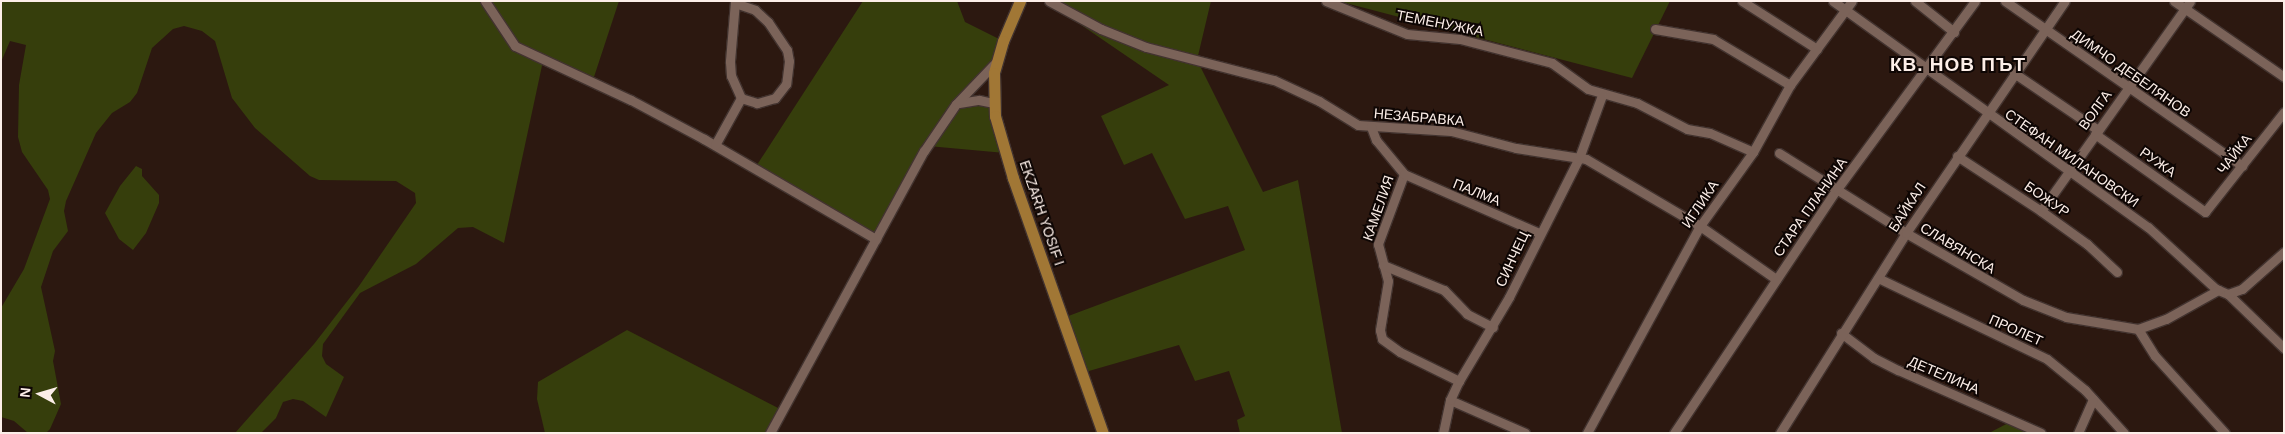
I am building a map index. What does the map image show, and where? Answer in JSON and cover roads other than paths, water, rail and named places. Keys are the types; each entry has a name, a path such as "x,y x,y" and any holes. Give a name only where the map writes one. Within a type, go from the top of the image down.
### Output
{"main road":[{"name":"EKZARH YOSIF I","path":"1020,1 998,60 993,103 1010,170 1103,433"}],"street":[{"path":"485,1 515,46 631,100 876,239"},
{"name":"НЕЗАБРАВКА","path":"1049,1 1101,29 1146,47 1274,80 1319,101 1347,120 1371,126 1451,131 1516,148 1579,158 1609,170 1700,226 1776,279"},
{"name":"ТЕМЕНУЖКА","path":"1326,1 1407,34 1460,39 1552,63 1588,90 1602,94"},
{"path":"1742,1 1817,49"},
{"name":"СТЕФАН МИЛАНОВСКИ","path":"1833,1 1926,71 2148,227 2218,290 2228,294 2284,348"},
{"name":"ИГЛИКА","path":"1587,433 1700,226 1752,152 1790,85 1852,1"},
{"path":"1915,1 1954,32"},
{"name":"СТАРА ПЛАНИНА","path":"1674,433 1837,189 1926,71 1975,1"},
{"name":"ДИМЧО ДЕБЕЛЯНОВ","path":"2005,1 2128,89 2242,166"},
{"name":"БАЙКАЛ","path":"1780,433 1841,333 1906,233 2014,72 2065,1"},
{"path":"2174,1 2284,77"},
{"name":"ВОЛГА","path":"2041,211 2067,171 2190,1"},
{"path":"735,2 756,10 768,22 787,50 789,61 786,84 775,98 757,103 741,98 731,76 735,2"},
{"path":"1656,29 1713,39 1790,85"},
{"path":"770,433 924,151 956,104 998,60"},
{"name":"РУЖА","path":"2014,72 2205,212"},
{"path":"1602,94 1637,103 1687,129 1710,133 1752,152"},
{"name":"СИНЧЕЦ","path":"1443,433 1450,400 1459,381 1492,327 1579,158 1602,94"},
{"path":"715,146 741,98"},
{"path":"956,104 974,100 993,103"},
{"name":"ЧАЙКА","path":"2205,212 2284,112"},
{"name":"КАМЕЛИЯ","path":"1371,126 1376,140 1404,174 1378,244 1388,281 1380,330 1382,339 1400,352 1459,381"},
{"name":"СЛАВЯНСКА","path":"1779,153 1906,233 1996,286 2052,312 2087,322 2138,330"},
{"name":"БОЖУР","path":"1957,156 2041,211 2087,244 2117,272"},
{"name":"ПАЛМА","path":"1404,174 1539,233"},
{"path":"2228,294 2242,289 2284,252"},
{"path":"1383,265 1444,290 1467,314 1492,327"},
{"name":"ПРОЛЕТ","path":"1878,278 2047,359 2093,399 2124,433"},
{"path":"2218,290 2166,319 2138,330 2155,356 2225,433"},
{"name":"ДЕТЕЛИНА","path":"1841,333 1890,366 2042,433"},
{"path":"2078,433 2093,399"},
{"path":"1450,400 1525,433"}],"district":[{"name":"КВ. НОВ ПЪТ","path":"1958,65"}]}
